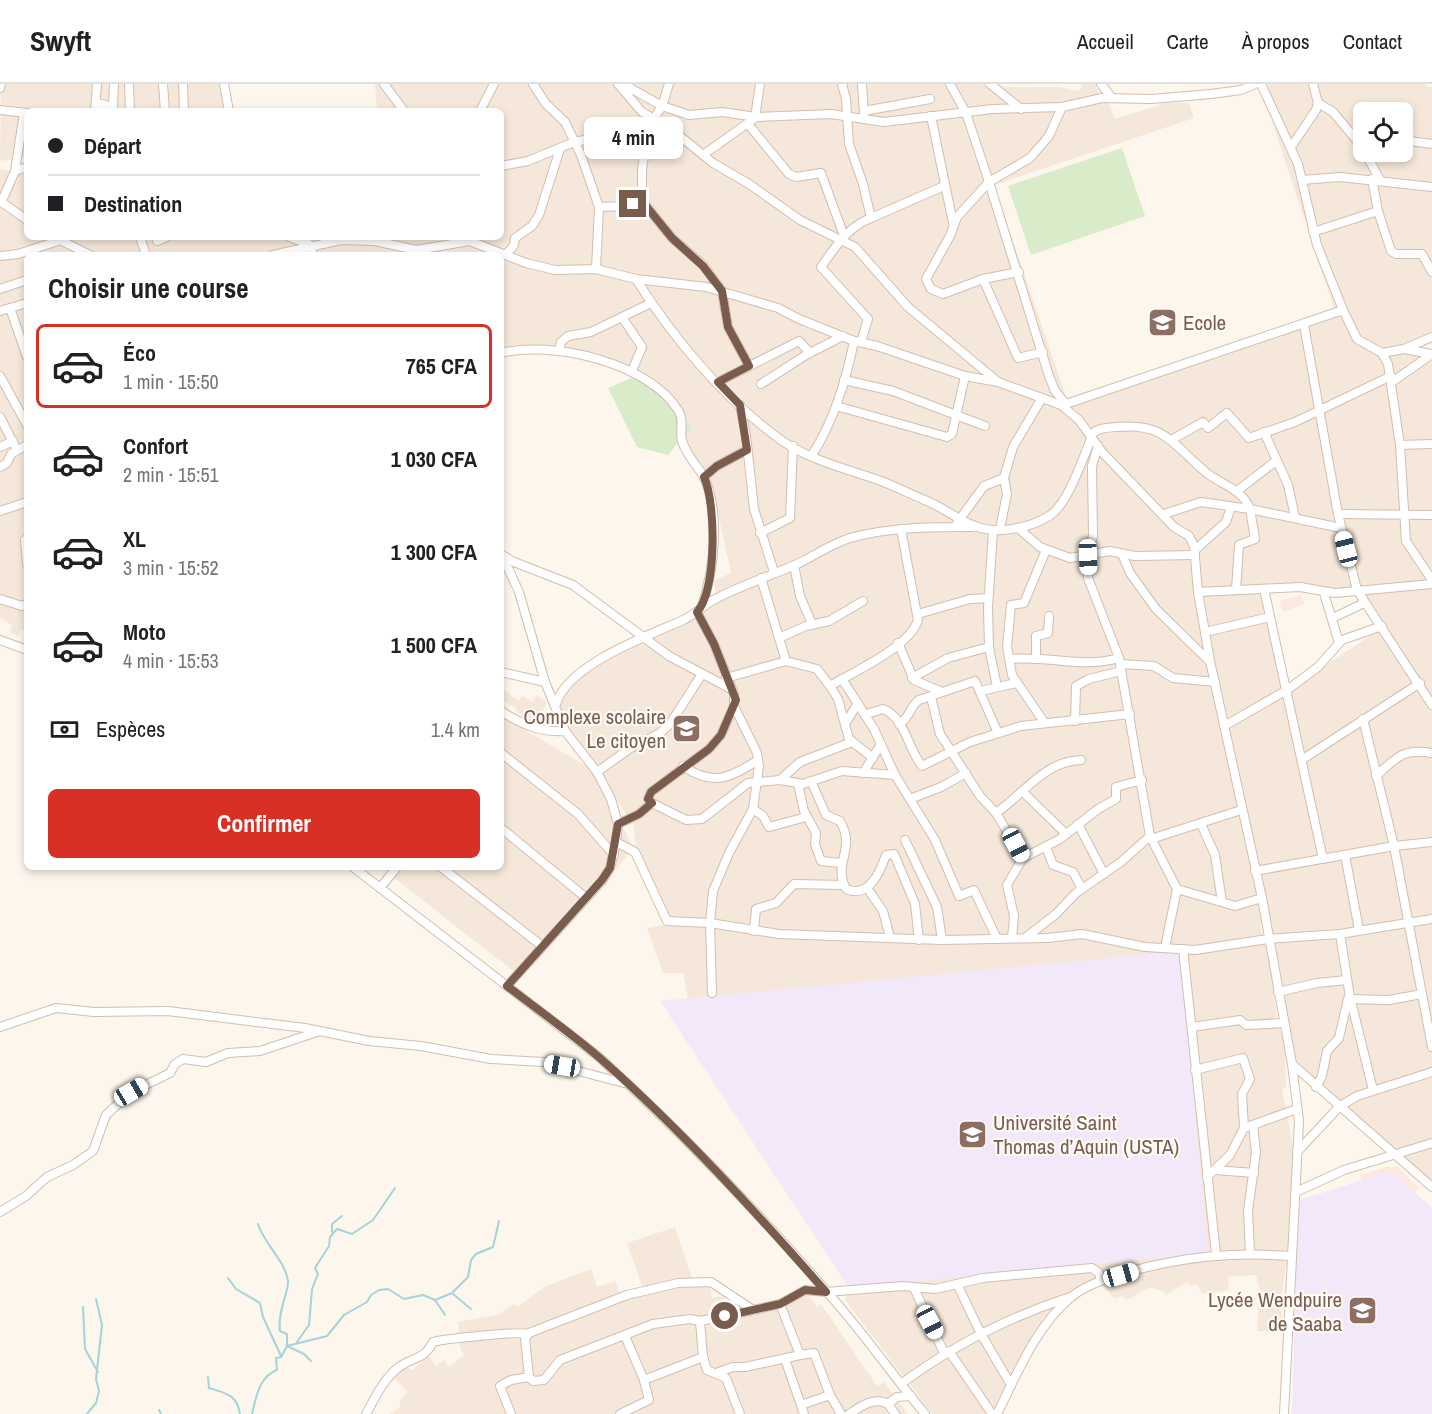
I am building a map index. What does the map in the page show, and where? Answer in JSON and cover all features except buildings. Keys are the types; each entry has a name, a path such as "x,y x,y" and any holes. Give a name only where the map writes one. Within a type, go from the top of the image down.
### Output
{"street":[{"path":"96,84 96,107 113,107 114,84"},
{"path":"129,84 130,108"},
{"path":"163,84 165,108"},
{"path":"183,84 184,108"},
{"path":"224,84 228,108"},
{"path":"482,108 495,84"},
{"path":"533,84 546,104 565,122 599,207 596,269"},
{"path":"620,84 662,106 689,115 722,112 756,117 831,114 865,121 884,122 992,109 1062,107 1112,98 1188,97 1241,90 1255,84"},
{"path":"620,84 633,103 703,154 800,220 843,237 924,322 998,382"},
{"path":"669,84 662,106 648,128 642,170 642,201 672,238 703,266 722,291 728,327 749,366"},
{"path":"703,154 756,117 760,84"},
{"path":"842,84 846,99 849,144 863,184 871,218"},
{"path":"861,84 865,121"},
{"path":"950,84 966,113 1019,272 1055,391 1098,446 1178,530 1189,536 1195,552 1197,592 1241,810 1262,898 1292,1064 1300,1133 1297,1152 1284,1414"},
{"path":"990,84 1021,109"},
{"path":"1101,84 1112,98"},
{"path":"1261,84 1291,147 1302,180 1313,232 1343,310 1359,341 1382,353 1404,349 1432,337"},
{"path":"1291,147 1307,126 1318,103 1313,84"},
{"path":"387,86 402,108"},
{"path":"864,111 930,99"},
{"path":"1318,103 1333,112 1353,134"},
{"path":"953,223 989,182 1030,158 1049,136 1062,107"},
{"path":"0,110 24,113"},
{"path":"931,116 953,223 950,237 927,275 927,283 935,292 943,294 983,279 1019,272"},
{"path":"24,124 15,171 1,201 24,218"},
{"path":"748,124 789,174 796,177 821,173 843,237"},
{"path":"504,165 528,160 574,142 648,128"},
{"path":"1413,141 1432,144"},
{"path":"504,253 512,249 514,238 532,225 539,215 560,149"},
{"path":"1371,162 1376,180 1377,211 1391,251 1396,254 1422,254 1432,272"},
{"path":"15,171 24,167"},
{"path":"1302,180 1325,177 1432,187"},
{"path":"812,455 825,434 857,342 868,319 821,267 843,237 859,223 944,186"},
{"path":"599,207 624,206 642,201"},
{"path":"1313,232 1377,211"},
{"path":"31,252 52,240"},
{"path":"60,240 84,252"},
{"path":"281,252 308,242 343,240"},
{"path":"365,240 416,250 465,240"},
{"path":"472,240 498,252"},
{"path":"0,256 24,254"},
{"path":"504,255 555,270 596,269 636,279 722,291 778,308 799,319 857,342 965,376 998,382 1064,405 1343,310"},
{"path":"636,279 651,303 694,359 740,405 781,440 812,455 944,508 977,527"},
{"path":"983,279 1018,358 1043,352"},
{"path":"0,289 24,281"},
{"path":"559,351 564,338 591,332 651,303"},
{"path":"0,312 24,304"},
{"path":"10,308 24,348"},
{"path":"622,317 642,347 632,371"},
{"path":"1304,325 1338,514 1357,590 1420,683 1432,705"},
{"path":"761,384 810,353 843,336"},
{"path":"718,382 798,341 810,353"},
{"path":"504,353 532,348 559,351 632,371 659,389 674,403 682,420 683,442 704,477 711,496 713,537 708,584 699,610 736,700 716,742 648,794 652,803 686,820 702,819 745,785 759,781 780,780 798,784 842,771 896,775"},
{"path":"1404,349 1432,354"},
{"path":"1382,353 1392,379 1408,546 1432,579"},
{"path":"1173,439 1203,422 1208,428 1227,413 1248,438 1295,422 1318,409 1392,379 1432,354"},
{"path":"0,376 24,420"},
{"path":"836,406 941,437 952,434 965,376"},
{"path":"844,380 894,391 985,426"},
{"path":"997,687 989,647 988,598 997,530 1007,494 1004,478 1013,447 1042,399"},
{"path":"740,405 753,502 760,533 774,572"},
{"path":"0,417 16,450"},
{"path":"556,704 562,691 608,654 761,578 850,538 901,529 977,527 997,530 1018,528 1055,512 1071,483 1091,436 1101,428 1135,425 1173,439 1209,475 1238,491 1246,500 1250,509 1254,540 1239,545 1236,590"},
{"path":"1264,432 1288,485 1295,517"},
{"path":"0,447 13,441"},
{"path":"1400,445 1432,444"},
{"path":"0,467 7,464 9,455 24,446"},
{"path":"1098,446 1092,466 1093,536 1088,557 1089,586 1120,664 1151,838 1177,889 1165,948"},
{"path":"760,533 790,518 793,447"},
{"path":"704,477 717,466 747,450"},
{"path":"1238,491 1276,461"},
{"path":"953,527 984,486 1004,478"},
{"path":"1164,514 1201,502 1295,517 1341,528"},
{"path":"0,511 24,503"},
{"path":"1018,528 1046,550 1070,558 1088,557 1101,552 1122,554 1195,552 1226,522 1231,507"},
{"path":"1338,514 1432,515"},
{"path":"830,686 898,643 917,625 918,614 901,529"},
{"path":"1044,722 1012,675 1007,637 1011,605 1024,603 1046,550"},
{"path":"1122,554 1130,573 1156,609 1210,661"},
{"path":"504,557 573,585 641,637 702,674 732,689"},
{"path":"504,561 519,592 545,682 556,704 565,731 597,772 611,799 618,824 614,855 610,868 602,880 507,986"},
{"path":"794,565 800,596 812,624"},
{"path":"761,578 786,661"},
{"path":"1197,592 1300,587 1324,593 1432,584"},
{"path":"1264,589 1304,759 1323,859"},
{"path":"1324,593 1339,643"},
{"path":"918,614 970,598 988,598"},
{"path":"0,599 24,605"},
{"path":"779,638 812,624 829,621 863,602"},
{"path":"1333,618 1364,603"},
{"path":"1036,658 1036,636 1048,633 1049,616"},
{"path":"1205,632 1270,617"},
{"path":"1224,726 1287,690 1325,661 1339,643 1352,634 1382,626"},
{"path":"0,640 24,649"},
{"path":"898,643 912,678 942,692"},
{"path":"912,678 948,658 989,647"},
{"path":"1010,658 1154,666 1173,678 1215,682"},
{"path":"726,678 786,661 817,669 837,696 852,742 873,758"},
{"path":"1076,721 1076,686 1120,664"},
{"path":"504,673 545,682"},
{"path":"597,772 665,729 702,674"},
{"path":"842,679 866,714 896,775 935,840 959,896 974,890 997,939"},
{"path":"899,724 909,717 916,702 975,681 998,733"},
{"path":"981,691 1016,683"},
{"path":"1304,759 1420,683"},
{"path":"931,697 938,728 966,773 996,813 1023,858"},
{"path":"845,724 858,703"},
{"path":"712,993 710,923 717,878 753,809 759,781 758,760 734,706"},
{"path":"866,714 885,709 899,724 921,765 998,733 1044,722 1076,721 1130,714"},
{"path":"504,713 523,724 550,732 565,731"},
{"path":"1363,719 1394,846 1432,1047"},
{"path":"780,780 800,762 852,742"},
{"path":"863,773 881,744"},
{"path":"1376,776 1392,761 1409,752 1417,750 1432,753"},
{"path":"504,755 578,814 614,855"},
{"path":"683,766 711,780 740,772 758,760"},
{"path":"996,813 1023,792 1027,784 1062,763 1081,760"},
{"path":"740,772 745,785"},
{"path":"910,798 966,773"},
{"path":"1012,938 1014,912 1007,885 1023,858 1046,847 1098,808 1116,799 1116,787 1142,780"},
{"path":"811,781 826,815 840,821 842,826 847,849 841,863 844,885"},
{"path":"798,784 806,817 816,833 814,844 821,862 841,863"},
{"path":"1023,792 1066,834"},
{"path":"618,824 639,814 652,803"},
{"path":"753,809 763,816 769,827 806,817"},
{"path":"1025,938 1056,914 1082,889 1151,838 1241,810"},
{"path":"1078,824 1104,874"},
{"path":"1201,824 1215,855 1220,876 1222,902"},
{"path":"504,830 585,897"},
{"path":"905,840 937,907 942,940"},
{"path":"616,842 635,852 667,921 710,923 754,931 919,940 1025,938 1082,934 1146,947 1210,949 1268,939 1340,934 1432,919"},
{"path":"1255,871 1394,846 1432,842"},
{"path":"1046,847 1053,865 1073,872 1082,889"},
{"path":"754,931 756,909 777,902 794,884 844,885 853,891 867,888 882,869 886,855 894,854 915,904 919,940"},
{"path":"1345,855 1359,930"},
{"path":"357,870 599,1057 629,1085 738,1194 826,1292 925,1414"},
{"path":"380,888 395,870"},
{"path":"445,870 542,946"},
{"path":"867,888 883,911 890,937"},
{"path":"1177,889 1238,906 1262,898"},
{"path":"1340,934 1350,997 1373,1090"},
{"path":"1183,949 1216,1254"},
{"path":"1278,992 1317,983 1347,980"},
{"path":"1350,997 1389,1000 1422,994"},
{"path":"1316,1087 1322,1076 1327,1051 1339,1038 1345,1005 1350,997"},
{"path":"0,1027 56,1008 94,1012 168,1011 321,1031 491,1059 553,1064 629,1085"},
{"path":"1192,1027 1240,1020 1246,1025 1284,1023"},
{"path":"0,1212 26,1196 46,1177 73,1165 93,1151 106,1115 131,1092 170,1073 175,1064 183,1059 206,1062 228,1053 260,1051 321,1031"},
{"path":"1196,1070 1243,1058 1250,1078 1242,1094 1244,1128 1230,1155 1207,1177"},
{"path":"1292,1064 1432,1187"},
{"path":"1297,1152 1339,1107 1373,1090 1432,1072"},
{"path":"1244,1128 1297,1109"},
{"path":"1250,1253 1248,1211 1256,1152 1253,1125"},
{"path":"1296,1191 1344,1170 1432,1143"},
{"path":"1215,1170 1254,1173"},
{"path":"901,1384 946,1352 1038,1307 1071,1297 1101,1280 1162,1263 1216,1254 1250,1253 1292,1256"},
{"path":"527,1334 525,1345 529,1377 533,1381 544,1380 561,1360 653,1324 690,1319 700,1322 780,1304 805,1290 826,1292 903,1286 935,1289 1009,1274 1092,1268 1099,1273 1101,1280"},
{"path":"366,1414 380,1390 398,1368 425,1355 433,1342 508,1332 527,1334 634,1292 678,1283 711,1282 753,1310"},
{"path":"957,1284 981,1334 1011,1385"},
{"path":"915,1288 946,1352 992,1414"},
{"path":"997,1414 1046,1323 1071,1297"},
{"path":"780,1304 800,1355"},
{"path":"700,1322 703,1356 707,1370 726,1378 740,1414"},
{"path":"620,1414 630,1412 649,1400 644,1380 625,1336"},
{"path":"716,1373 733,1367 745,1367 814,1353 830,1395 841,1414"},
{"path":"644,1380 703,1356"},
{"path":"785,1359 804,1414"},
{"path":"511,1414 501,1386 511,1380 529,1377"},
{"path":"801,1405 830,1395"},
{"path":"888,1404 897,1397 911,1396"},
{"path":"849,1414 873,1401 880,1400 888,1404 895,1414"}],"shaded area":[{"path":"1,84 224,84 228,108 24,108 24,157 0,161"},
{"path":"375,84 995,84 1004,87 1058,87 1078,91 1082,84 1095,84 1102,100 1107,100 1115,119 1166,103 1189,103 1194,118 994,185 1067,400 1334,309 1263,94 1264,84 1425,84 1427,87 1432,87 1432,336 1401,347 1432,355 1432,1188 1295,1066 1264,923 1260,925 1273,979 1277,1022 1285,1045 1286,1087 1282,1089 1295,1158 1292,1256 1286,1265 1282,1292 1281,1332 1257,1331 1260,1289 1256,1275 1228,1277 1229,1290 1202,1294 1197,1285 1190,1286 1187,1282 1166,1295 1150,1287 1127,1300 1122,1296 1114,1299 1101,1282 1073,1298 1048,1324 1000,1414 932,1414 845,1300 849,1288 1208,1253 1180,952 688,999 683,973 663,973 647,928 667,924 636,852 634,826 592,764 573,751 569,730 557,705 573,682 609,655 642,638 699,616 719,600 713,581 731,573 715,500 710,484 683,436 692,430 674,400 636,376 591,360 533,350 504,355 504,252 24,252 24,631 22,630 17,636 10,632 12,625 0,618 0,169 24,174 24,240 504,240 504,108 377,108","holes":["1355,588 1382,628 1288,690 1267,591"]},
{"path":"1301,595 1304,604 1283,612 1280,601"},
{"path":"504,690 519,701 522,696 532,701 537,695 547,702 536,726 515,710 516,708 504,702"},
{"path":"504,718 593,770 631,843 630,853 521,977 384,870 504,870"},
{"name":"Université Saint Thomas d’Aquin (USTA)","path":"1180,951 1208,1253 849,1288 660,1001"},
{"path":"1386,1167 1397,1167 1419,1188 1415,1192 1393,1173 1362,1180 1360,1175"},
{"name":"Lycée Wendpuire de Saaba","path":"1387,1172 1393,1173 1432,1208 1432,1414 1292,1414 1298,1204 1303,1199"},
{"path":"675,1227 693,1281 709,1281 712,1298 724,1296 727,1317 778,1308 805,1291 817,1307 821,1304 877,1386 884,1382 908,1414 389,1414 401,1407 399,1403 407,1392 393,1376 404,1365 412,1370 429,1356 436,1366 444,1360 449,1367 464,1355 460,1348 458,1322 498,1315 514,1304 517,1307 546,1286 591,1269 597,1287 615,1281 622,1299 644,1291 627,1243"}],"green space":[{"path":"1122,148 1145,216 1031,255 1008,186"},
{"path":"636,376 674,401 692,430 683,436 668,455 637,447 608,388"}],"waterway":[{"path":"297,1342 309,1325 312,1289 318,1274 315,1268 329,1246 330,1237 337,1229 352,1234 373,1220 395,1188"},
{"path":"332,1232 332,1224 342,1216"},
{"path":"252,1414 262,1382 277,1370 276,1358 281,1357 287,1346 327,1336 344,1315 367,1302 371,1295 379,1290 388,1289 404,1299 423,1295 435,1300 452,1293 468,1277 471,1260 476,1254 493,1247 499,1221"},
{"path":"258,1224 283,1266 288,1281 280,1317 280,1331 287,1334 287,1346 304,1354 311,1361"},
{"path":"228,1278 236,1289 260,1303 263,1317 281,1356"},
{"path":"453,1294 471,1309"},
{"path":"87,1414 96,1403 99,1391 96,1379 102,1325 96,1299"},
{"path":"435,1300 445,1315"},
{"path":"83,1307 85,1349 98,1372"},
{"path":"208,1377 209,1388 233,1398 240,1414"},
{"path":"159,1410 161,1414"}],"place":[{"name":"Ecole","path":"1162,322"},
{"name":"Complexe scolaire Le citoyen","path":"687,728"},
{"name":"Université Saint Thomas d’Aquin (USTA)","path":"972,1134"},
{"name":"Lycée Wendpuire de Saaba","path":"1363,1311"}],"route":[{"path":"633,204 642,201 672,238 691,254 713,278 722,291 725,318 732,338 749,366 718,382 740,405 747,450 709,471 704,477 711,496 713,537 708,584 702,607 697,612 714,644 736,700 716,742 648,794 648,799 652,803 639,814 618,824 610,868 602,880 507,986 599,1057 629,1085 738,1194 826,1292 805,1290 780,1304 725,1316"}]}
